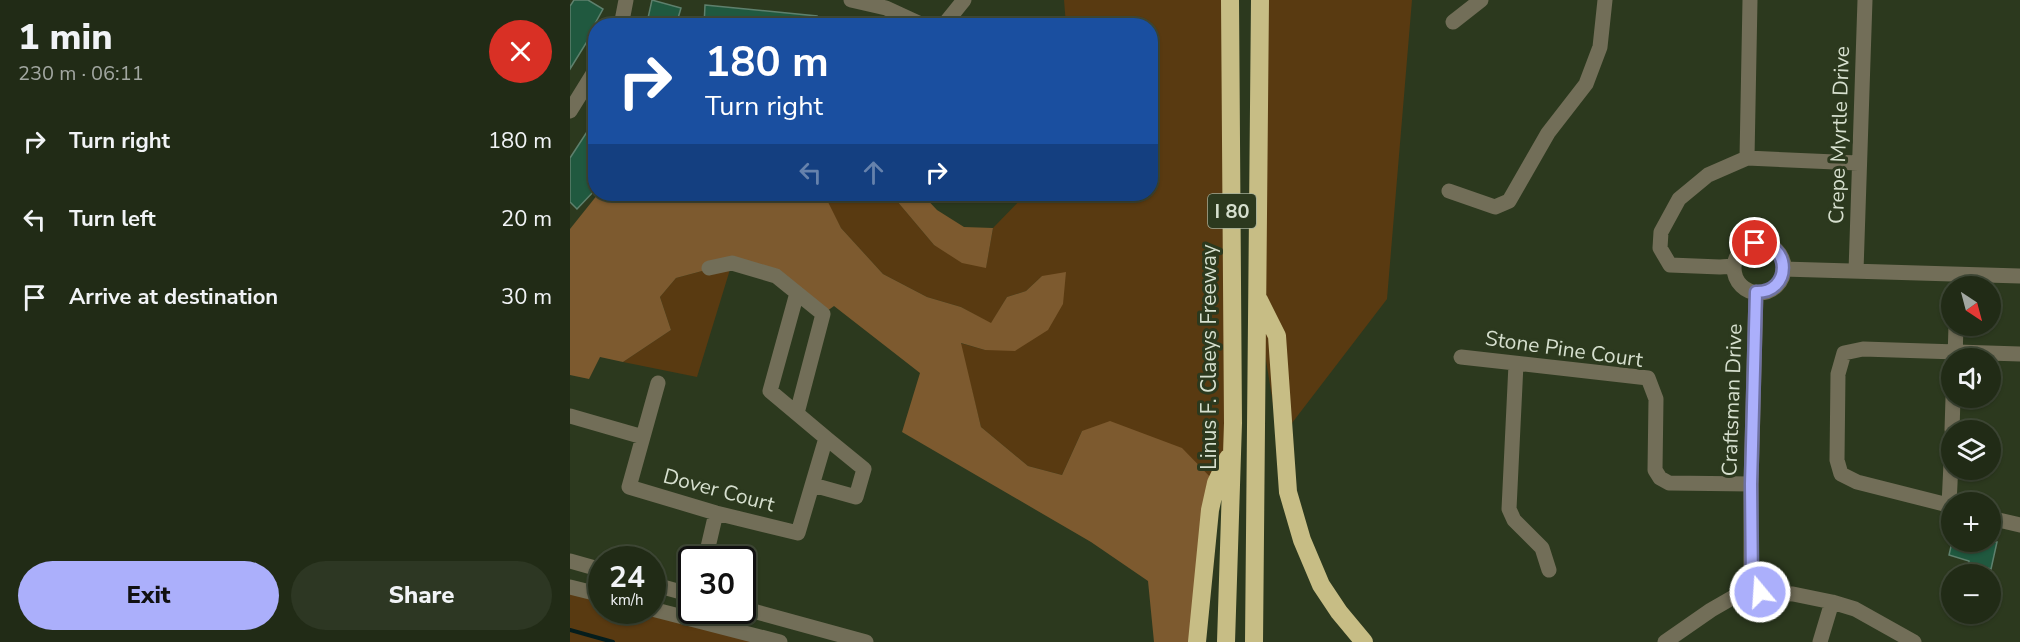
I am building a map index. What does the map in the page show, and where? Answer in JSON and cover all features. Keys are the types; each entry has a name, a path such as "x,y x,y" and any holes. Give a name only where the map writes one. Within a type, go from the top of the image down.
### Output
{"highway":[{"name":"Linus F. Claeys Freeway","path":"1226,642 1233,423 1230,0"},
{"name":"I 80","path":"1254,642 1260,0"},
{"path":"1256,295 1277,336 1288,492 1302,540 1322,585 1339,612 1364,642"},
{"path":"1197,642 1210,510 1216,483 1231,451"}],"street":[{"path":"623,18 626,0"},
{"path":"851,0 886,8 908,18"},
{"path":"949,18 964,0"},
{"path":"1453,22 1482,0"},
{"path":"1449,190 1495,207 1509,201 1548,133 1586,84 1600,47 1605,0"},
{"path":"1747,158 1750,0"},
{"name":"Crepe Myrtle Drive","path":"1856,271 1865,0"},
{"path":"570,111 588,82"},
{"path":"1734,266 1670,265 1660,248 1661,232 1679,199 1708,175 1747,158 1858,163"},
{"path":"1760,243 1770,245 1777,251 1782,260 1783,269 1776,285 1765,292 1756,292 1746,289 1738,282 1734,266 1742,249 1751,244 1760,243"},
{"path":"709,268 732,263 776,276 823,314 797,413"},
{"path":"1783,269 1856,271 1941,279"},
{"path":"2001,277 2020,276"},
{"name":"Craftsman Drive","path":"1752,587 1751,484 1756,292"},
{"path":"797,293 770,391 864,469 856,497 813,485 826,438"},
{"path":"1941,354 1863,349 1844,353 1838,374 1837,460 1841,474 1857,482 1941,504"},
{"path":"2001,354 2020,354"},
{"name":"Stone Pine Court","path":"1461,357 1648,378 1656,399 1655,470 1660,478 1669,483 1751,484"},
{"path":"1516,364 1509,509 1514,520 1542,548 1549,570"},
{"path":"570,416 643,437 658,383"},
{"name":"Dover Court","path":"643,437 629,487 717,513 798,533 813,485"},
{"path":"709,546 717,513"},
{"path":"2001,521 2020,525"},
{"path":"570,561 588,566"},
{"path":"570,587 588,592"},
{"path":"1665,642 1711,610 1752,587 1760,592 1793,594 1855,609 1914,642"},
{"path":"1820,642 1832,602"},
{"path":"756,612 866,642"},
{"path":"721,624 780,642"}],"shaded area":[{"path":"1064,0 1230,0 1233,423 1216,483 1082,431 1062,475 1028,466 981,427 960,343 985,350 1042,276 1026,291 1007,297 991,324 961,307 927,297 883,274 841,228 826,201 897,201 934,245 986,267 993,228 1019,201 1158,201 1158,18 1065,18"},
{"path":"1259,0 1412,0 1387,299 1279,440 1255,293"},
{"path":"592,201 828,201 841,228 883,274 927,297 961,307 991,323 1007,297 1026,291 1042,276 1066,272 1063,304 1048,330 1015,351 985,350 961,343 981,427 1028,466 1062,475 1082,431 1110,421 1182,448 1216,483 1197,642 1154,642 1148,581 1091,542 902,432 920,373 834,306 823,314 776,276 732,263 676,278 660,297 671,330 623,362 600,357 589,379 570,375 570,229"},
{"path":"897,201 929,201 937,210 964,227 993,228 986,268 962,263 934,245"},
{"path":"732,263 697,377 623,362 671,330 660,297 676,278"},
{"path":"570,587 588,592 588,624 666,624 666,614 678,616 678,624 708,624 780,642 570,642"}],"building":[{"path":"574,0 588,0 603,9 598,18 588,18 588,40 570,69 570,6"},
{"path":"652,0 681,8 678,18 648,18"},
{"path":"705,5 817,16 817,18 704,18"},
{"path":"588,130 588,197 577,209 570,202 570,158"},
{"path":"1950,552 1995,552 1992,564 1973,564 1949,555"}],"waterway":[{"path":"570,630 613,642"}],"route":[{"path":"1755,243 1770,245 1774,248 1780,255 1783,269 1781,278 1773,288 1765,292 1756,292 1751,484 1752,587 1760,592"}]}
